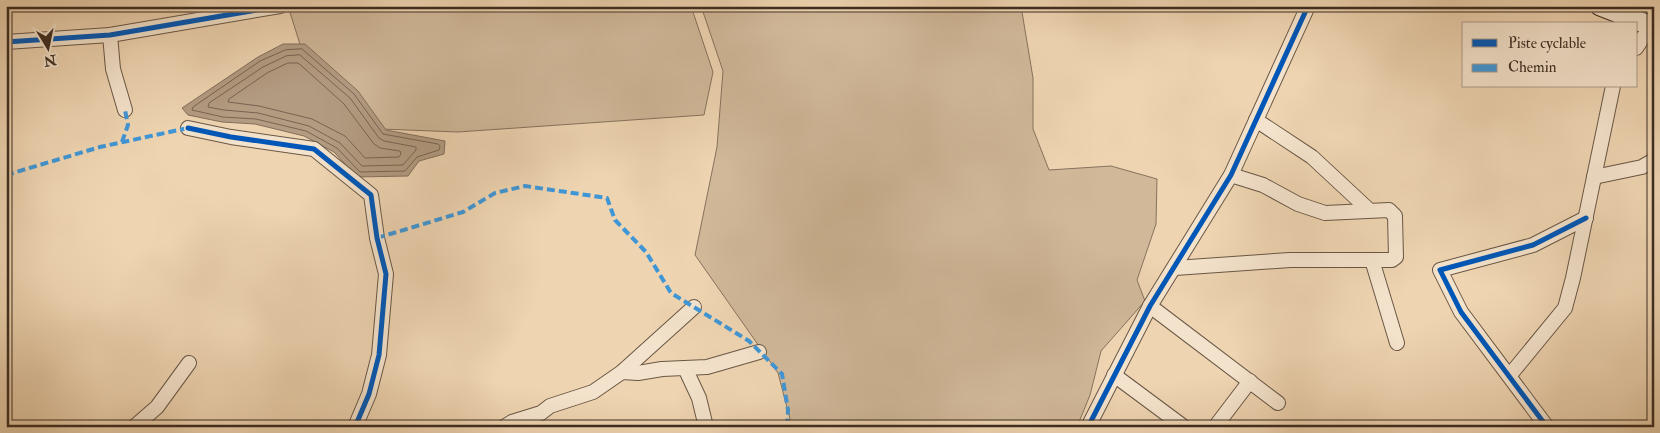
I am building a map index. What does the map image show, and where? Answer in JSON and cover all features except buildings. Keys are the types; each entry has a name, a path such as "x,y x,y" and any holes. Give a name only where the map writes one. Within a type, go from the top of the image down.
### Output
{"street":[{"path":"6,42 110,35 280,6"},
{"path":"1088,427 1163,283 1175,268 1231,175 1308,6"},
{"path":"1600,6 1653,27 1638,46"},
{"path":"110,35 114,68 125,110"},
{"path":"1510,375 1565,308 1574,278 1613,88"},
{"path":"1256,120 1312,157 1369,210"},
{"path":"188,128 231,137 314,149 371,195 377,238 386,274 386,284 379,355 369,394 355,427"},
{"path":"1594,177 1642,167 1654,160"},
{"path":"1175,268 1290,260 1392,260 1396,257 1395,216 1389,210 1326,213 1298,204 1262,185 1231,175"},
{"path":"1547,427 1510,375 1461,312 1440,270 1533,245 1586,218"},
{"path":"1372,260 1397,343"},
{"path":"1150,306 1278,403"},
{"path":"504,427 512,422 541,413 550,406 593,392 622,372 694,307"},
{"path":"622,372 638,373 662,369 707,367 759,352"},
{"path":"134,427 157,407 189,363"},
{"path":"685,368 699,398 706,427"},
{"path":"1114,375 1184,427"},
{"path":"1215,427 1250,381"}],"shaded area":[{"path":"288,6 691,6 713,72 704,115 458,132 381,129 304,57"},
{"path":"701,6 1021,6 1033,78 1033,129 1049,170 1111,166 1157,179 1156,224 1137,280 1145,301 1101,351 1090,395 1077,427 789,427 790,419 778,373 695,255 717,147 723,71"}],"water":[{"path":"283,44 305,44 358,91 386,130 445,141 444,154 419,161 408,176 357,177 334,152 304,136 255,124 222,122 188,115 182,108 258,57"}],"marked path":[{"path":"122,142 128,125 125,110"},
{"path":"6,175 100,147 188,128"},
{"path":"377,238 463,212 495,193 525,186 607,198 615,220 646,252 671,293 749,341 782,374 788,410 787,427"}],"cycle path":[{"path":"6,42 110,35 280,6"},
{"path":"1088,427 1150,306 1231,175 1308,6"},
{"path":"188,128 231,137 314,149 371,195 377,238 386,274 379,355 369,394 355,427"},
{"path":"1547,427 1461,312 1440,270 1533,245 1586,218"}]}
